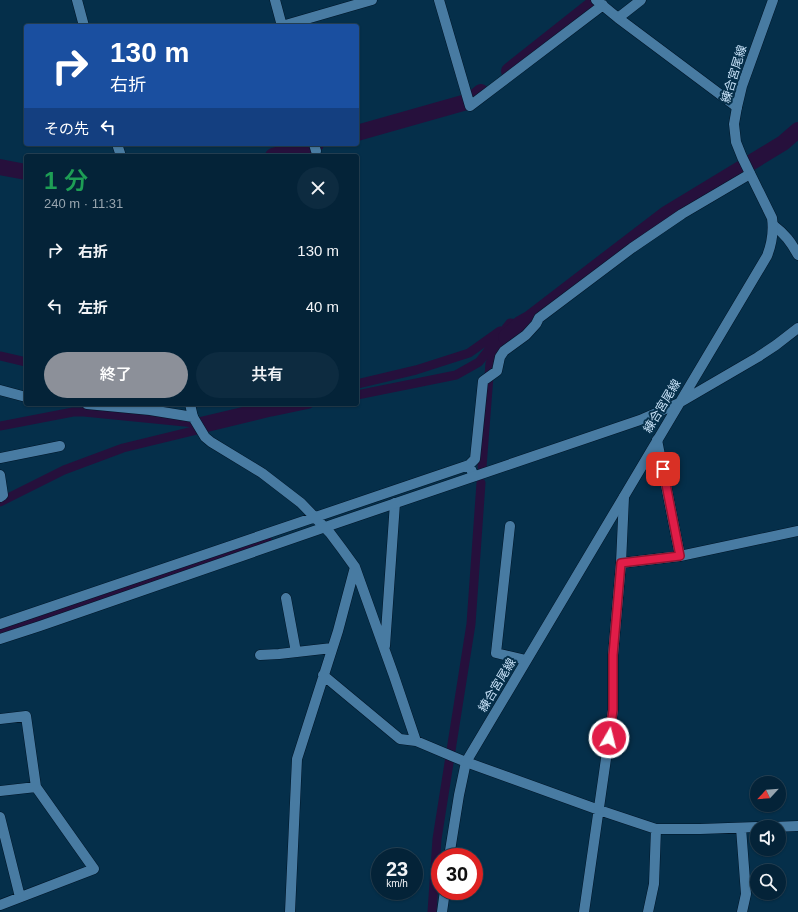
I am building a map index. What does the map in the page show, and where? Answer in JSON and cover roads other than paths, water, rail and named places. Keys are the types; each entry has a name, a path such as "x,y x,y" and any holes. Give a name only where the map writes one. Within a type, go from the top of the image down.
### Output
{"street":[{"path":"76,0 83,24"},
{"path":"275,0 281,24"},
{"path":"289,24 372,0"},
{"path":"439,0 470,106 599,3 736,107"},
{"path":"618,18 641,0"},
{"name":"練合宮尾線","path":"450,848 458,795 466,762 767,256 772,243 772,218 736,142 734,124 736,107 742,86 773,0"},
{"path":"0,624 469,465 475,459 483,380 497,371 500,357 504,351 526,335 536,324 539,318 632,248 682,214 750,174"},
{"path":"773,225 784,234 798,255"},
{"path":"0,639 640,420 680,403 758,358 798,328"},
{"path":"0,390 24,396"},
{"path":"108,406 150,410 194,419"},
{"path":"191,406 194,419 205,437 262,473 301,503 342,548 355,567 416,742"},
{"path":"657,440 680,556"},
{"path":"0,458 60,446"},
{"path":"469,465 474,476"},
{"path":"0,474 3,495 0,497"},
{"path":"584,912 613,710 613,655 621,563 624,497"},
{"path":"384,650 395,503"},
{"path":"510,526 496,653 526,660"},
{"path":"621,563 680,556 798,531"},
{"path":"290,912 297,759 338,631 355,567"},
{"path":"286,598 296,652"},
{"path":"260,655 332,648"},
{"path":"324,675 400,739 416,742 466,762 656,829 750,827"},
{"path":"0,719 26,716 36,787 94,869 0,905"},
{"path":"0,791 36,787"},
{"path":"0,817 20,897"},
{"path":"786,826 798,826"},
{"path":"741,828 746,894 742,912"},
{"path":"648,912 654,884 656,829"},
{"path":"442,912 444,900"}],"waterway":[{"path":"509,71 591,6"},
{"path":"359,132 470,101 481,92"},
{"path":"506,337 520,324 529,319 666,214 783,143 798,130"},
{"path":"280,154 309,146"},
{"path":"0,167 24,172"},
{"path":"359,395 456,375 479,362 510,323 520,324"},
{"path":"359,384 416,370 469,353 500,331"},
{"path":"482,467 490,363 506,337"},
{"path":"0,356 24,362"},
{"path":"0,426 73,412 195,423 266,406"},
{"path":"0,502 64,470 123,448 300,406"},
{"path":"432,912 437,839 471,624 481,483"},
{"path":"0,631 267,539"}]}
